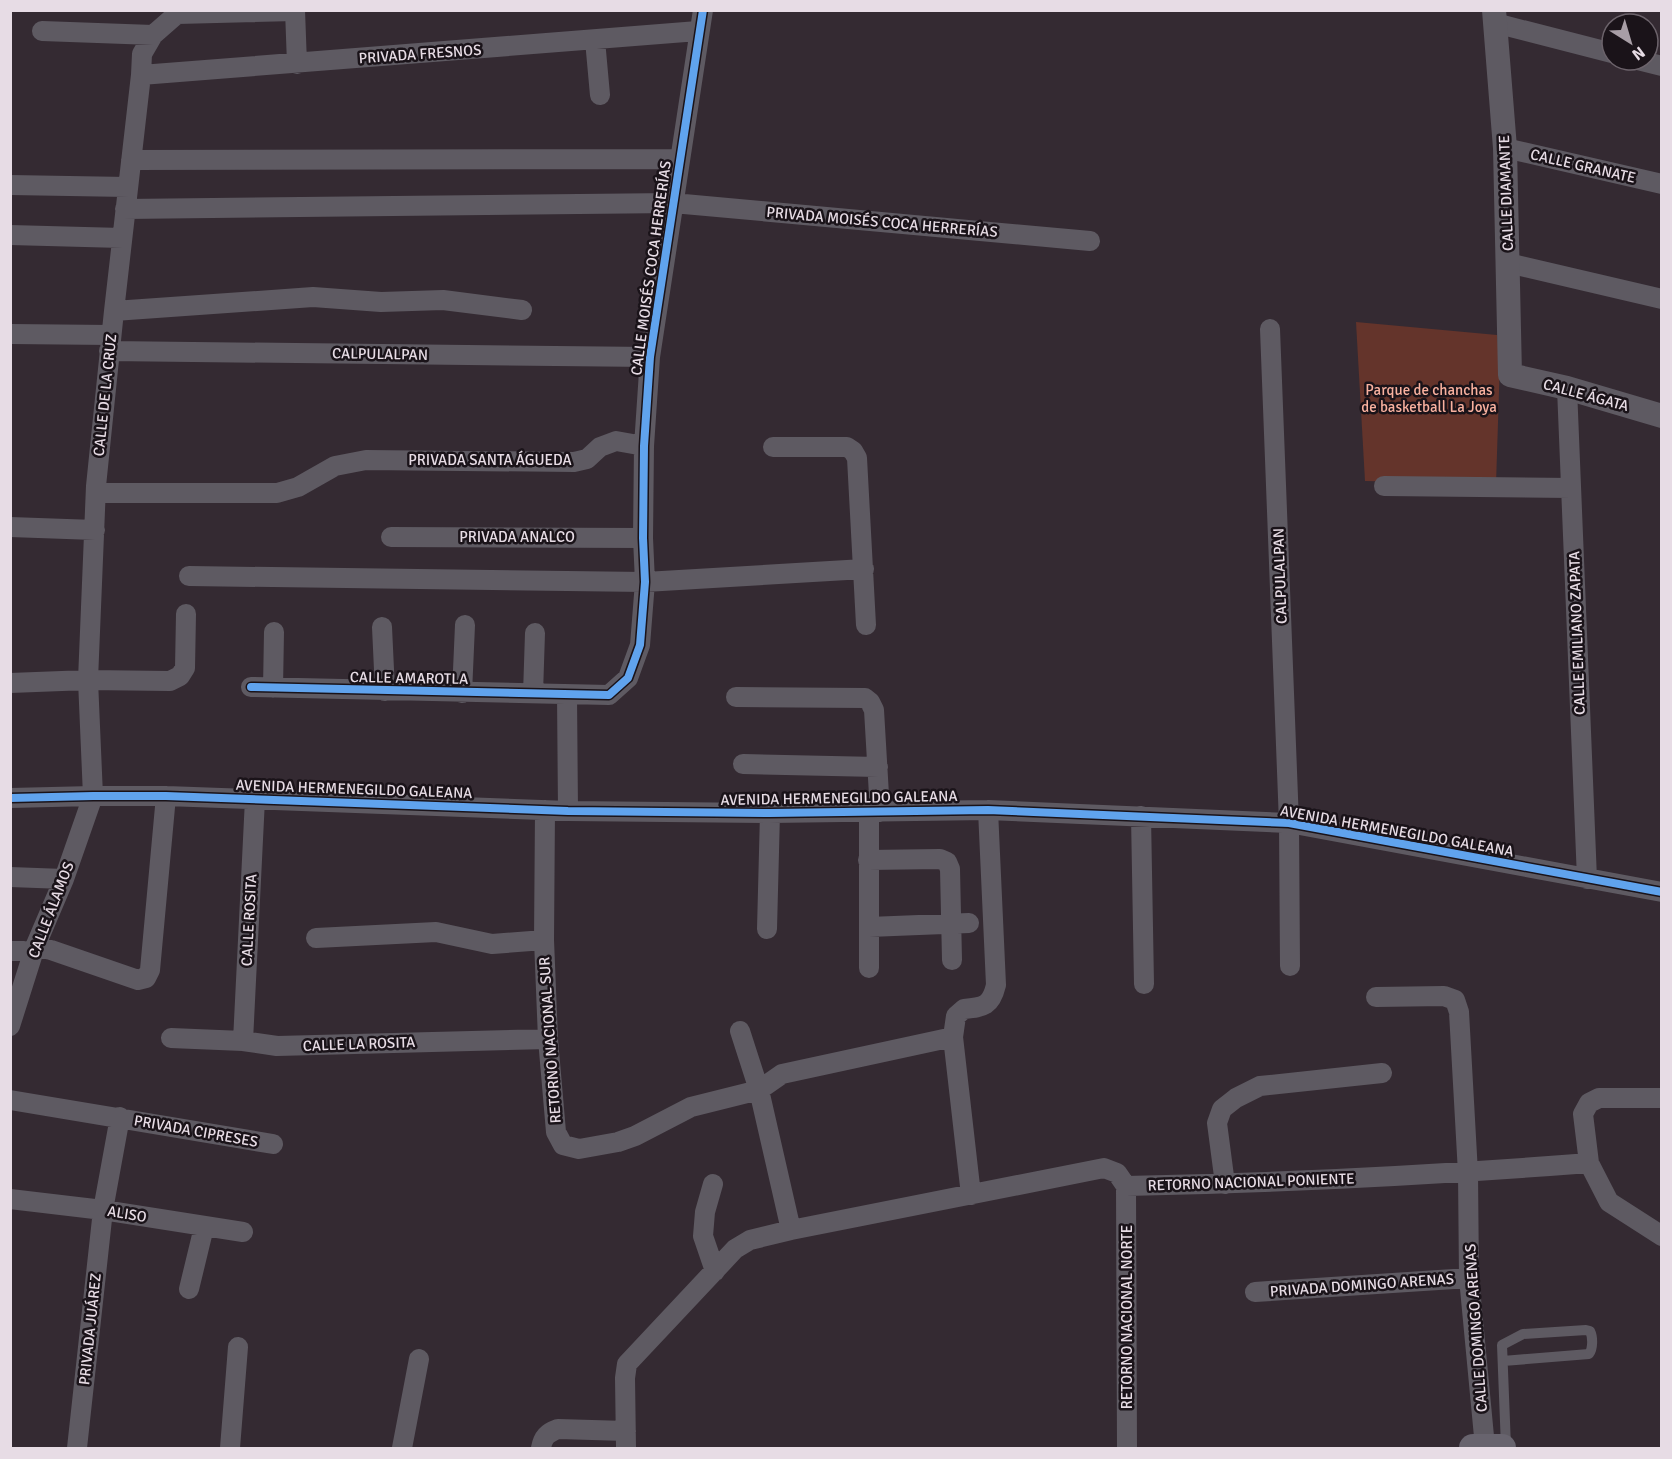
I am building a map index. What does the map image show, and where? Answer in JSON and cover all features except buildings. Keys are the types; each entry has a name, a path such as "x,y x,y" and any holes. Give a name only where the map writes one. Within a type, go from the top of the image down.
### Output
{"street":[{"name":"CALLE MOISÉS COCA HERRERÍAS","path":"567,695 609,695 628,678 640,645 645,582 644,446 650,357 703,10"},
{"path":"177,12 295,11 297,64"},
{"name":"CALLE DE LA CRUZ","path":"93,796 88,680 96,493 110,343 142,54 153,35 177,12"},
{"path":"1494,16 1600,49"},
{"name":"CALLE DIAMANTE","path":"1494,16 1505,148 1510,375"},
{"path":"42,31 153,35"},
{"name":"PRIVADA FRESNOS","path":"141,75 698,31"},
{"path":"595,40 600,95"},
{"name":"CALLE GRANATE","path":"1505,148 1662,184"},
{"path":"131,160 679,159"},
{"path":"10,185 128,188"},
{"name":"PRIVADA MOISÉS COCA HERRERÍAS","path":"125,209 673,203 1090,241"},
{"path":"10,235 122,238"},
{"path":"1508,263 1662,299"},
{"path":"114,310 313,297 381,302 443,300 522,310"},
{"name":"CALPULALPAN","path":"1270,329 1289,823 1290,966"},
{"name":"CALPULALPAN","path":"10,334 110,343 650,357"},
{"name":"CALLE ÁGATA","path":"1510,375 1567,387 1662,416"},
{"name":"CALLE EMILIANO ZAPATA","path":"1567,387 1587,879"},
{"name":"PRIVADA SANTA ÁGUEDA","path":"96,493 277,493 298,487 335,466 366,460 574,462 587,459 600,447 616,441 644,446"},
{"path":"773,447 847,447 854,451 857,458 866,625"},
{"path":"1384,486 1571,488"},
{"path":"10,527 95,530"},
{"name":"PRIVADA ANALCO","path":"391,537 644,538"},
{"path":"189,576 645,582 864,569"},
{"path":"10,683 88,680 170,681 180,676 184,668 186,614"},
{"path":"462,693 465,625"},
{"path":"382,627 385,691"},
{"path":"273,688 274,632"},
{"path":"533,694 536,633"},
{"name":"CALLE AMAROTLA","path":"251,687 567,695"},
{"path":"567,695 568,812"},
{"path":"736,697 865,698 874,710 878,767 875,812 868,860 868,968"},
{"path":"743,764 878,767"},
{"name":"CALLE ÁLAMOS","path":"10,1026 23,949 64,879 93,796"},
{"path":"23,949 51,950 138,980 146,978 150,970 166,796"},
{"name":"AVENIDA HERMENEGILDO GALEANA","path":"10,798 166,796 568,812 770,813 988,810 1289,823 1662,892"},
{"name":"CALLE ROSITA","path":"243,1041 255,799"},
{"name":"RETORNO NACIONAL SUR","path":"545,810 544,940 548,1039 556,1132 563,1145 579,1149 618,1142 635,1136 691,1107 759,1090 782,1074 953,1036"},
{"path":"971,1195 953,1036 956,1016 964,1009 982,1007 993,998 996,985 988,810"},
{"path":"768,929 770,813"},
{"path":"1141,816 1144,984"},
{"path":"868,860 940,859 947,862 961,923 952,960"},
{"path":"10,877 64,879"},
{"path":"869,927 961,923"},
{"path":"316,938 436,932 492,944 544,940"},
{"path":"1376,997 1444,996 1455,1000 1459,1012 1468,1173"},
{"path":"740,1031 759,1090 791,1230"},
{"name":"CALLE LA ROSITA","path":"171,1038 243,1041 277,1046 548,1039"},
{"path":"1224,1184 1217,1124 1222,1109 1236,1098 1260,1086 1382,1072"},
{"path":"1662,1098 1599,1098 1589,1103 1583,1114 1589,1163 1609,1202 1662,1236"},
{"name":"PRIVADA CIPRESES","path":"10,1100 273,1144"},
{"name":"PRIVADA JUÁREZ","path":"77,1449 103,1210 120,1117"},
{"name":"RETORNO NACIONAL PONIENTE","path":"626,1440 625,1378 627,1364 735,1250 750,1240 1104,1168 1117,1173 1126,1186 1468,1173 1589,1163"},
{"name":"CALLE DOMINGO ARENAS","path":"1468,1173 1469,1278 1491,1448"},
{"path":"714,1184 705,1212 703,1236 715,1271"},
{"name":"RETORNO NACIONAL NORTE","path":"1126,1186 1127,1449"},
{"name":"ALISO","path":"11,1201 103,1210 243,1232"},
{"path":"189,1289 204,1227"},
{"name":"PRIVADA DOMINGO ARENAS","path":"1255,1293 1469,1278"},
{"path":"230,1449 238,1347"},
{"path":"402,1449 419,1359"},
{"path":"541,1449 542,1441 549,1432 558,1429 626,1440"}],"lane":[{"path":"1491,1448 1503,1361 1502,1345 1523,1334 1590,1331 1591,1351 1589,1354 1503,1361"}],"green space":[{"name":"Parque de chanchas de basketball La Joya","path":"1356,322 1497,335 1500,361 1496,484 1365,481"}],"cycle path":[{"path":"251,687 609,695 628,678 640,645 645,582 644,446 650,357 703,10"},
{"path":"10,798 166,796 568,811 770,813 988,810 1289,823 1662,892"}]}
